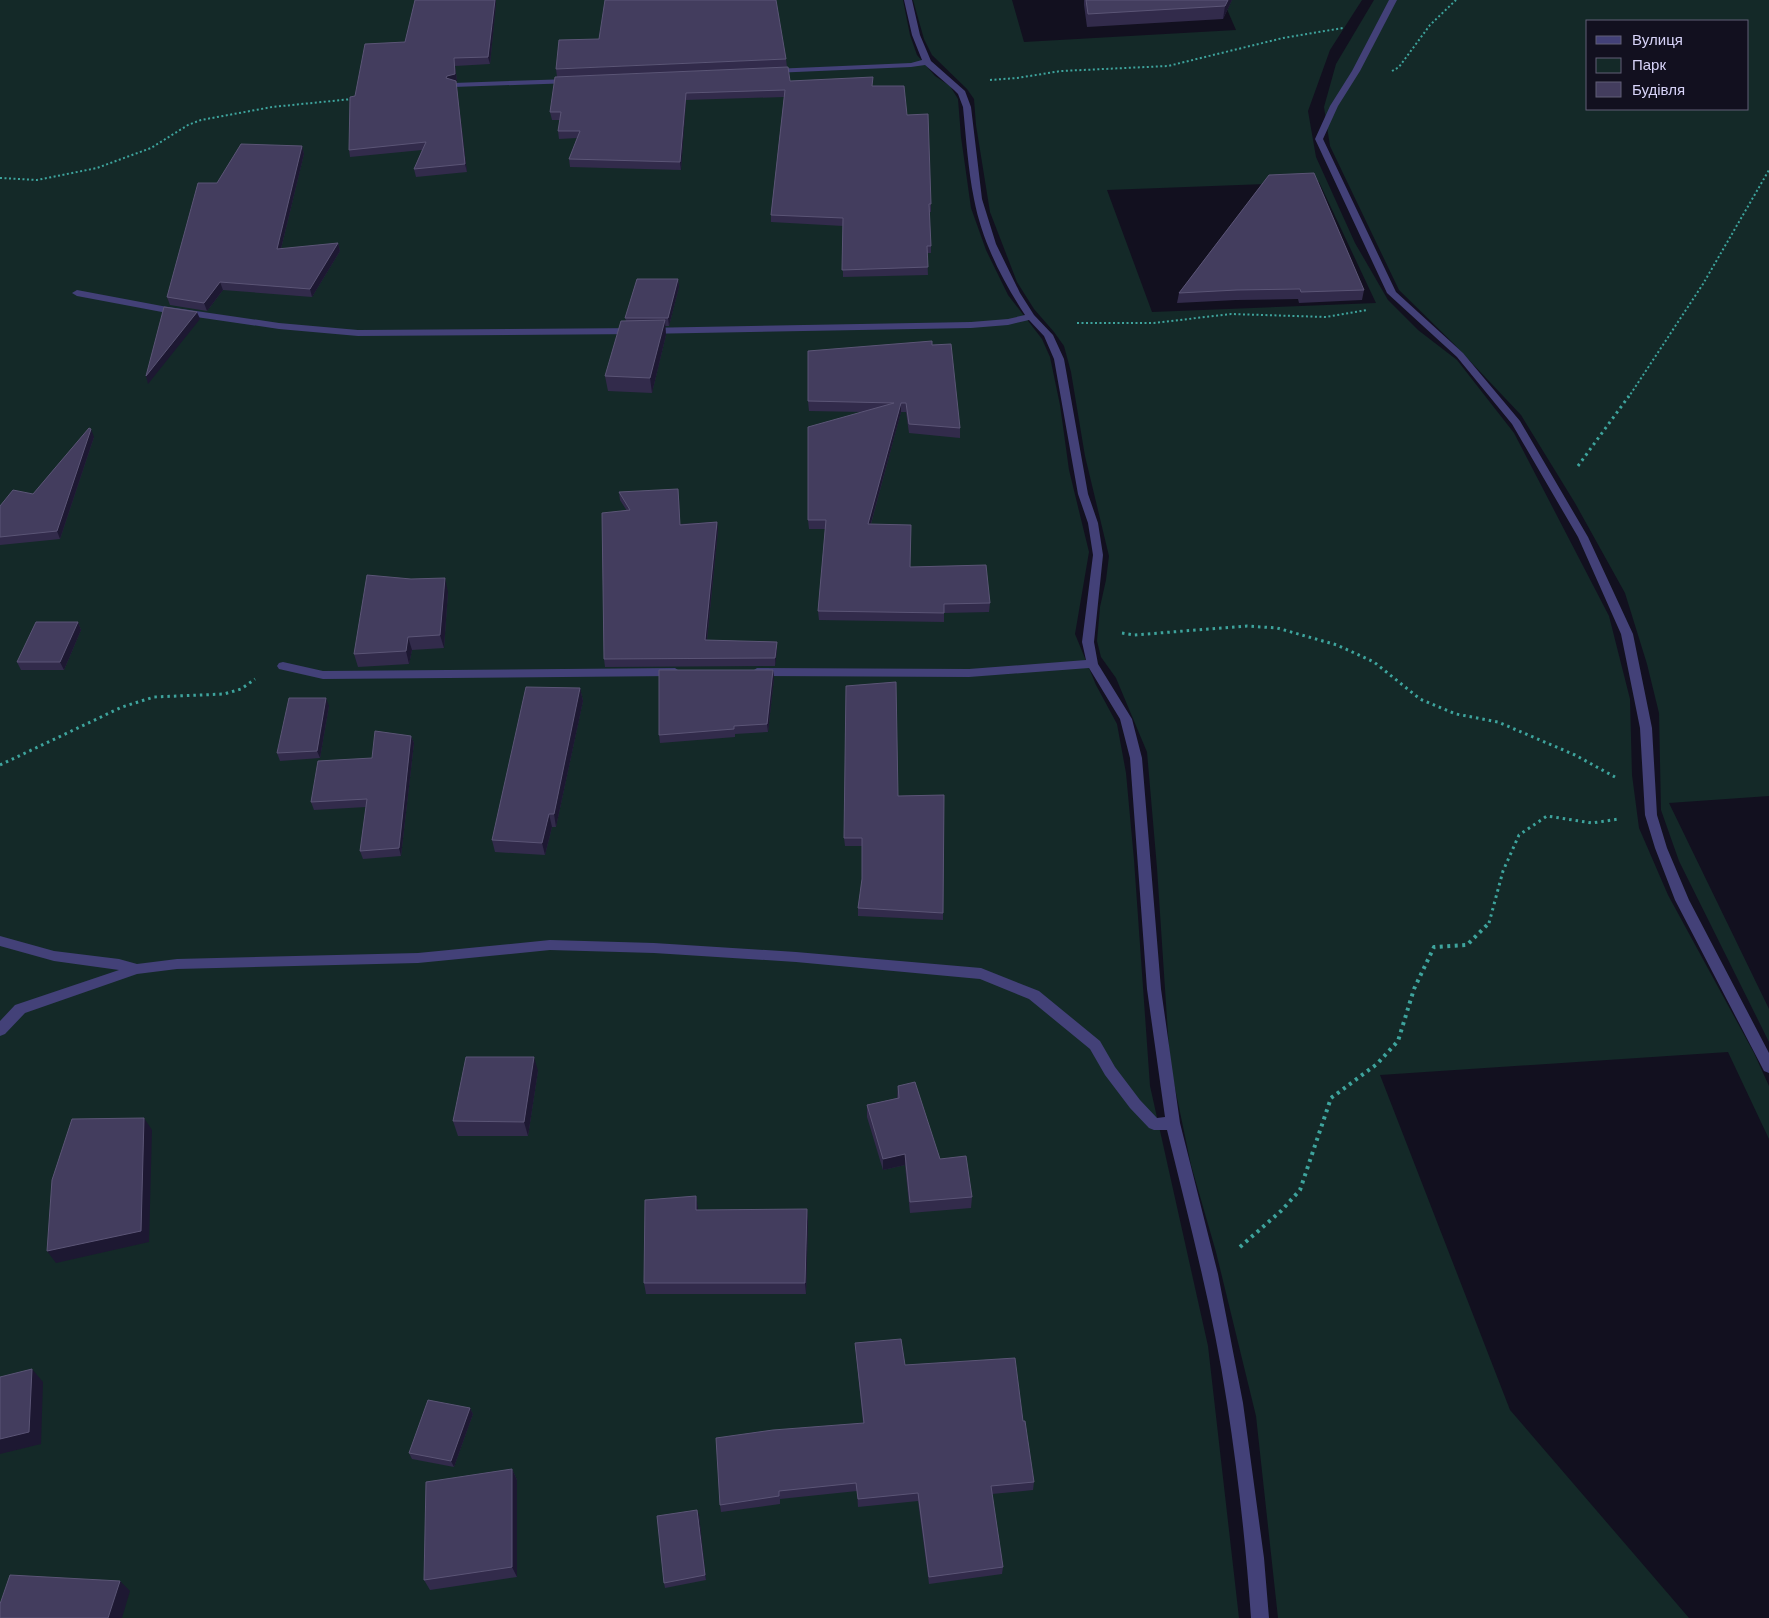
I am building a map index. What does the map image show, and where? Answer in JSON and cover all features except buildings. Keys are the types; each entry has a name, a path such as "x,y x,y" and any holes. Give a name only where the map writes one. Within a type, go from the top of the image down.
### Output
{"lane":[{"path":"908,0 916,35 927,62 958,88 967,107 978,199 991,244 1015,293 1031,317 1048,335 1060,359 1083,494 1093,523 1098,555 1088,642 1092,664 1126,719 1136,758 1154,989 1172,1123 1210,1274 1235,1403 1255,1558 1260,1618"},
{"path":"1392,0 1356,71 1334,106 1319,139 1392,293 1460,355 1516,423 1583,537 1627,634 1646,728 1651,815 1661,848 1682,900 1769,1067"},
{"path":"765,72 911,65 927,62"},
{"path":"453,85 579,81"},
{"path":"77,293 172,311 279,326 358,333 652,331 971,325 1008,322 1031,317"},
{"path":"746,672 969,673 1092,664"},
{"path":"283,666 323,675 688,672"},
{"path":"0,940 54,956 119,964 137,969"},
{"path":"0,1030 20,1009 137,969 177,964 418,958 550,945 654,948 796,957 981,974 1034,995 1095,1046 1115,1078 1135,1104 1154,1124 1172,1123"}],"path":[{"path":"958,88 967,82 1009,81 1062,71 1144,68 1181,63 1306,32 1379,24"},
{"path":"0,178 15,180 47,178 101,169 152,148 193,122 239,112 311,101 356,99"},
{"path":"1558,492 1622,409 1731,239 1769,170"},
{"path":"1031,317 1066,322 1118,324 1154,323 1232,314 1326,317 1371,310 1392,293"},
{"path":"1089,621 1134,635 1247,626 1277,628 1337,645 1374,662 1420,699 1456,714 1498,722 1575,755 1650,797"},
{"path":"0,765 122,707 154,697 200,696 232,692 283,666"},
{"path":"1210,1274 1280,1211 1300,1190 1331,1098 1377,1064 1398,1041 1414,989 1434,947 1467,945 1490,922 1503,871 1519,835 1547,816 1592,822 1651,815"}],"green space":[{"path":"0,0 903,0 910,35 917,55 935,76 950,86 958,99 961,137 971,208 986,250 1008,295 1042,339 1050,357 1060,405 1069,470 1089,552 1075,634 1096,685 1117,724 1126,773 1150,1086 1208,1346 1239,1618 0,1618"},
{"path":"913,0 1012,0 1024,42 1236,30 1223,0 1362,0 1330,50 1308,111 1316,157 1355,243 1388,300 1418,330 1457,360 1514,433 1609,616 1630,699 1632,775 1639,828 1668,895 1754,1053 1769,1086 1769,1139 1728,1052 1380,1075 1510,1410 1689,1618 1278,1618 1256,1416 1216,1252 1191,1165 1170,1064 1147,752 1116,678 1101,657 1097,641 1100,607 1109,556 1085,456 1071,372 1064,346 1034,309 1017,282 990,212 976,125 974,99 967,89 932,55 924,39","holes":["1319,182 1376,303 1152,312 1107,190"]},
{"path":"1374,0 1769,0 1769,796 1669,803 1769,1009 1769,1042 1679,861 1661,810 1659,713 1647,664 1625,593 1575,503 1521,415 1454,344 1399,290 1330,146 1324,107 1336,64"}]}
